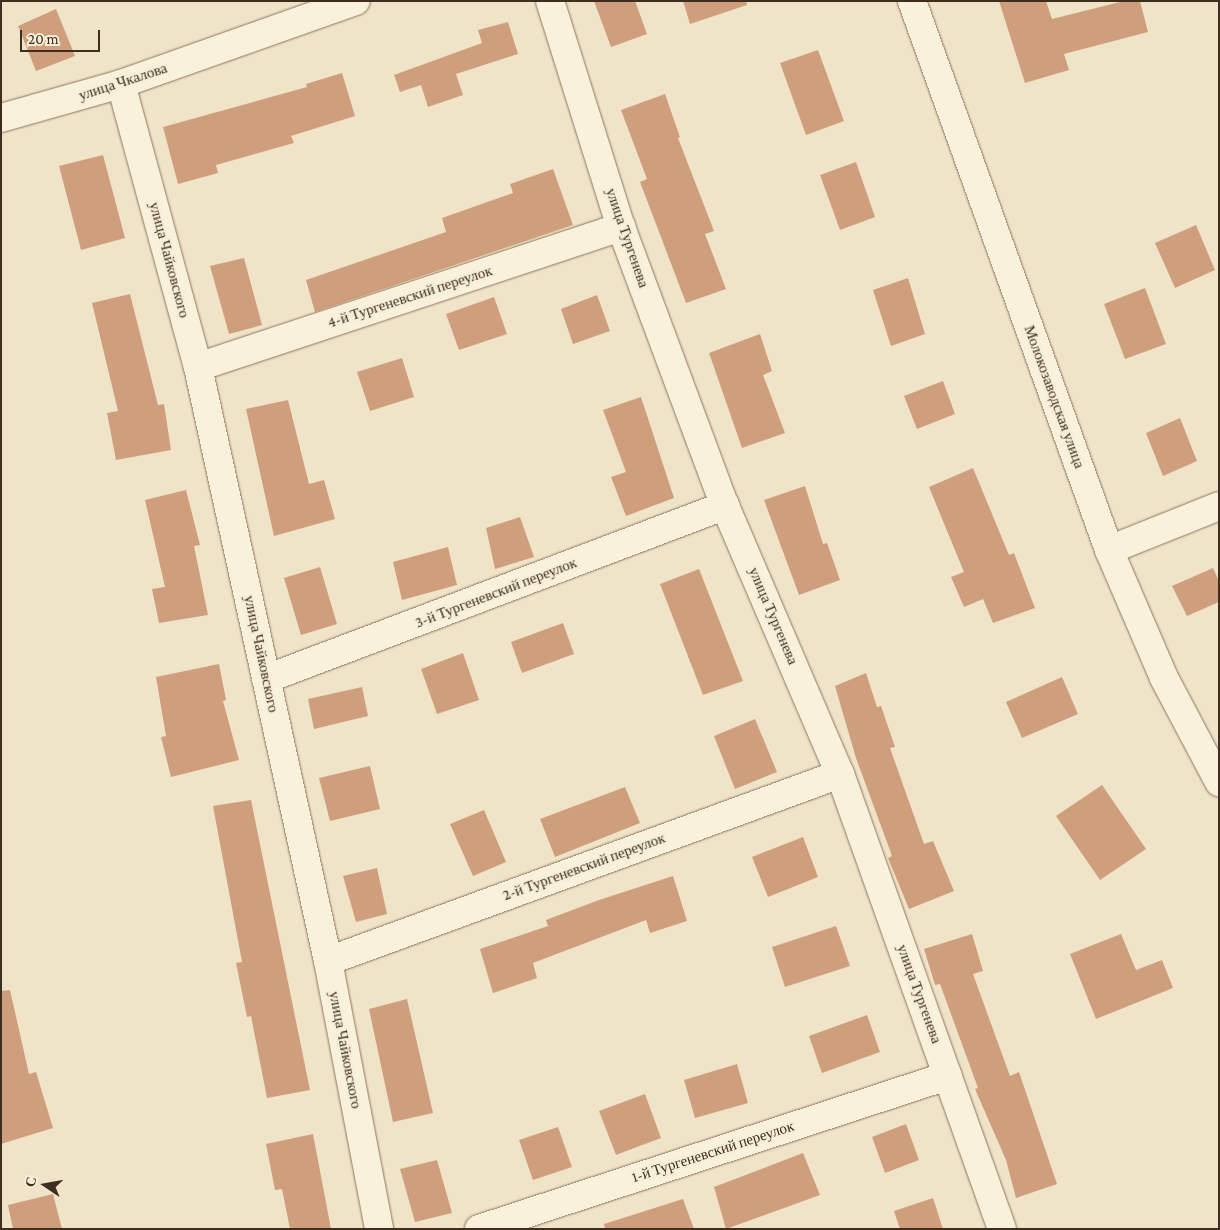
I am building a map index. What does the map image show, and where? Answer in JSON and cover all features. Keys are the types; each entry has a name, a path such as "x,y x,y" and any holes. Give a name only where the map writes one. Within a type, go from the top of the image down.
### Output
{"street":[{"name":"улица Чкалова","path":"1,118 121,84 356,1"},
{"name":"улица Тургенева","path":"550,1 621,227 725,506 840,774 1002,1229"},
{"name":"Молокозаводская улица","path":"912,1 1110,550 1164,678 1219,782"},
{"name":"улица Чайковского","path":"121,84 198,367 328,961 379,1229"},
{"name":"4-й Тургеневский переулок","path":"198,367 621,227"},
{"name":"3-й Тургеневский переулок","path":"266,679 725,506"},
{"path":"1110,550 1219,506"},
{"name":"2-й Тургеневский переулок","path":"328,961 840,774"},
{"name":"1-й Тургеневский переулок","path":"479,1229 948,1076"}],"building":[{"path":"594,1 635,1 647,34 611,47"},
{"path":"683,1 746,1 747,5 690,24"},
{"path":"999,1 1046,1 1052,19 1124,1 1140,1 1148,32 1064,54 1069,70 1025,83"},
{"path":"56,9 75,56 36,71 18,26"},
{"path":"508,22 518,54 456,74 463,95 428,107 421,85 400,92 394,75 482,43 478,30"},
{"path":"818,50 844,121 806,135 780,63"},
{"path":"342,73 355,116 291,136 294,143 216,165 218,173 178,184 163,127 307,87 306,84"},
{"path":"665,94 680,137 678,138 714,231 705,234 726,289 686,303 640,182 647,179 621,110"},
{"path":"103,155 125,238 81,250 59,166"},
{"path":"856,162 875,217 840,230 820,175"},
{"path":"553,169 573,225 315,312 306,280 446,232 442,218 513,193 510,184"},
{"path":"1196,225 1215,270 1175,288 1155,243"},
{"path":"244,258 262,325 229,334 210,266"},
{"path":"908,278 925,334 891,346 873,290"},
{"path":"1145,288 1166,344 1125,359 1104,304"},
{"path":"130,294 158,405 164,404 171,450 116,460 107,413 118,411 92,303"},
{"path":"597,295 610,331 573,344 561,309"},
{"path":"494,297 507,334 459,350 446,314"},
{"path":"760,334 772,371 763,375 785,433 742,448 709,353"},
{"path":"402,358 414,397 370,411 357,372"},
{"path":"943,381 955,414 917,429 904,396"},
{"path":"641,397 674,498 626,516 611,477 626,472 603,410"},
{"path":"288,400 309,484 324,480 335,519 274,536 246,409"},
{"path":"1180,418 1197,461 1163,476 1146,433"},
{"path":"973,468 1009,555 1014,553 1035,608 993,623 983,599 964,607 951,577 964,572 929,487"},
{"path":"805,486 823,544 827,543 840,580 799,595 764,500"},
{"path":"186,490 200,545 194,546 208,615 159,623 152,589 165,587 145,500"},
{"path":"520,517 534,557 495,569 486,528"},
{"path":"448,547 457,585 402,600 393,562"},
{"path":"320,567 337,624 301,635 284,578"},
{"path":"1213,568 1219,581 1219,602 1187,616 1172,586"},
{"path":"699,569 743,681 703,695 660,584"},
{"path":"563,623 574,654 522,673 511,642"},
{"path":"463,653 479,700 437,714 421,669"},
{"path":"219,664 226,700 223,701 239,760 171,777 161,737 166,736 156,677"},
{"path":"866,673 877,707 881,706 895,747 890,748 924,844 933,841 954,891 909,909 888,858 892,856 856,758 835,686"},
{"path":"1062,677 1078,714 1022,738 1006,702"},
{"path":"362,687 368,716 314,729 308,699"},
{"path":"755,719 777,772 735,789 714,736"},
{"path":"370,766 380,809 330,821 319,778"},
{"path":"1102,785 1146,849 1100,880 1056,816"},
{"path":"625,787 640,823 555,857 540,819"},
{"path":"251,800 310,1090 267,1098 251,1016 247,1017 236,963 242,962 213,806"},
{"path":"484,810 506,862 473,876 450,824"},
{"path":"803,837 818,877 768,897 752,857"},
{"path":"377,868 387,914 356,922 343,876"},
{"path":"673,876 687,921 650,933 646,920 533,963 537,978 493,993 480,949 548,926 546,920 599,900"},
{"path":"836,926 850,966 785,987 772,947"},
{"path":"972,934 983,971 973,974 1010,1076 1019,1072 1057,1184 1016,1198 1006,1160 975,1089 978,1088 940,984 935,985 924,949"},
{"path":"1121,934 1136,970 1162,960 1173,988 1096,1019 1070,954"},
{"path":"10,990 29,1074 36,1072 53,1128 1,1144 1,991"},
{"path":"407,999 433,1113 393,1122 369,1009"},
{"path":"867,1015 880,1052 822,1073 809,1036"},
{"path":"737,1064 748,1103 695,1118 684,1080"},
{"path":"645,1094 661,1138 616,1155 599,1111"},
{"path":"906,1124 919,1160 885,1173 872,1137"},
{"path":"558,1127 572,1167 533,1180 519,1140"},
{"path":"313,1134 331,1229 290,1229 282,1189 275,1190 266,1144"},
{"path":"803,1153 820,1195 726,1229 714,1187"},
{"path":"437,1160 452,1213 415,1222 400,1169"},
{"path":"53,1194 62,1229 13,1229 8,1205"},
{"path":"933,1198 943,1229 900,1229 894,1211"},
{"path":"683,1199 694,1229 605,1229 604,1224"}]}
